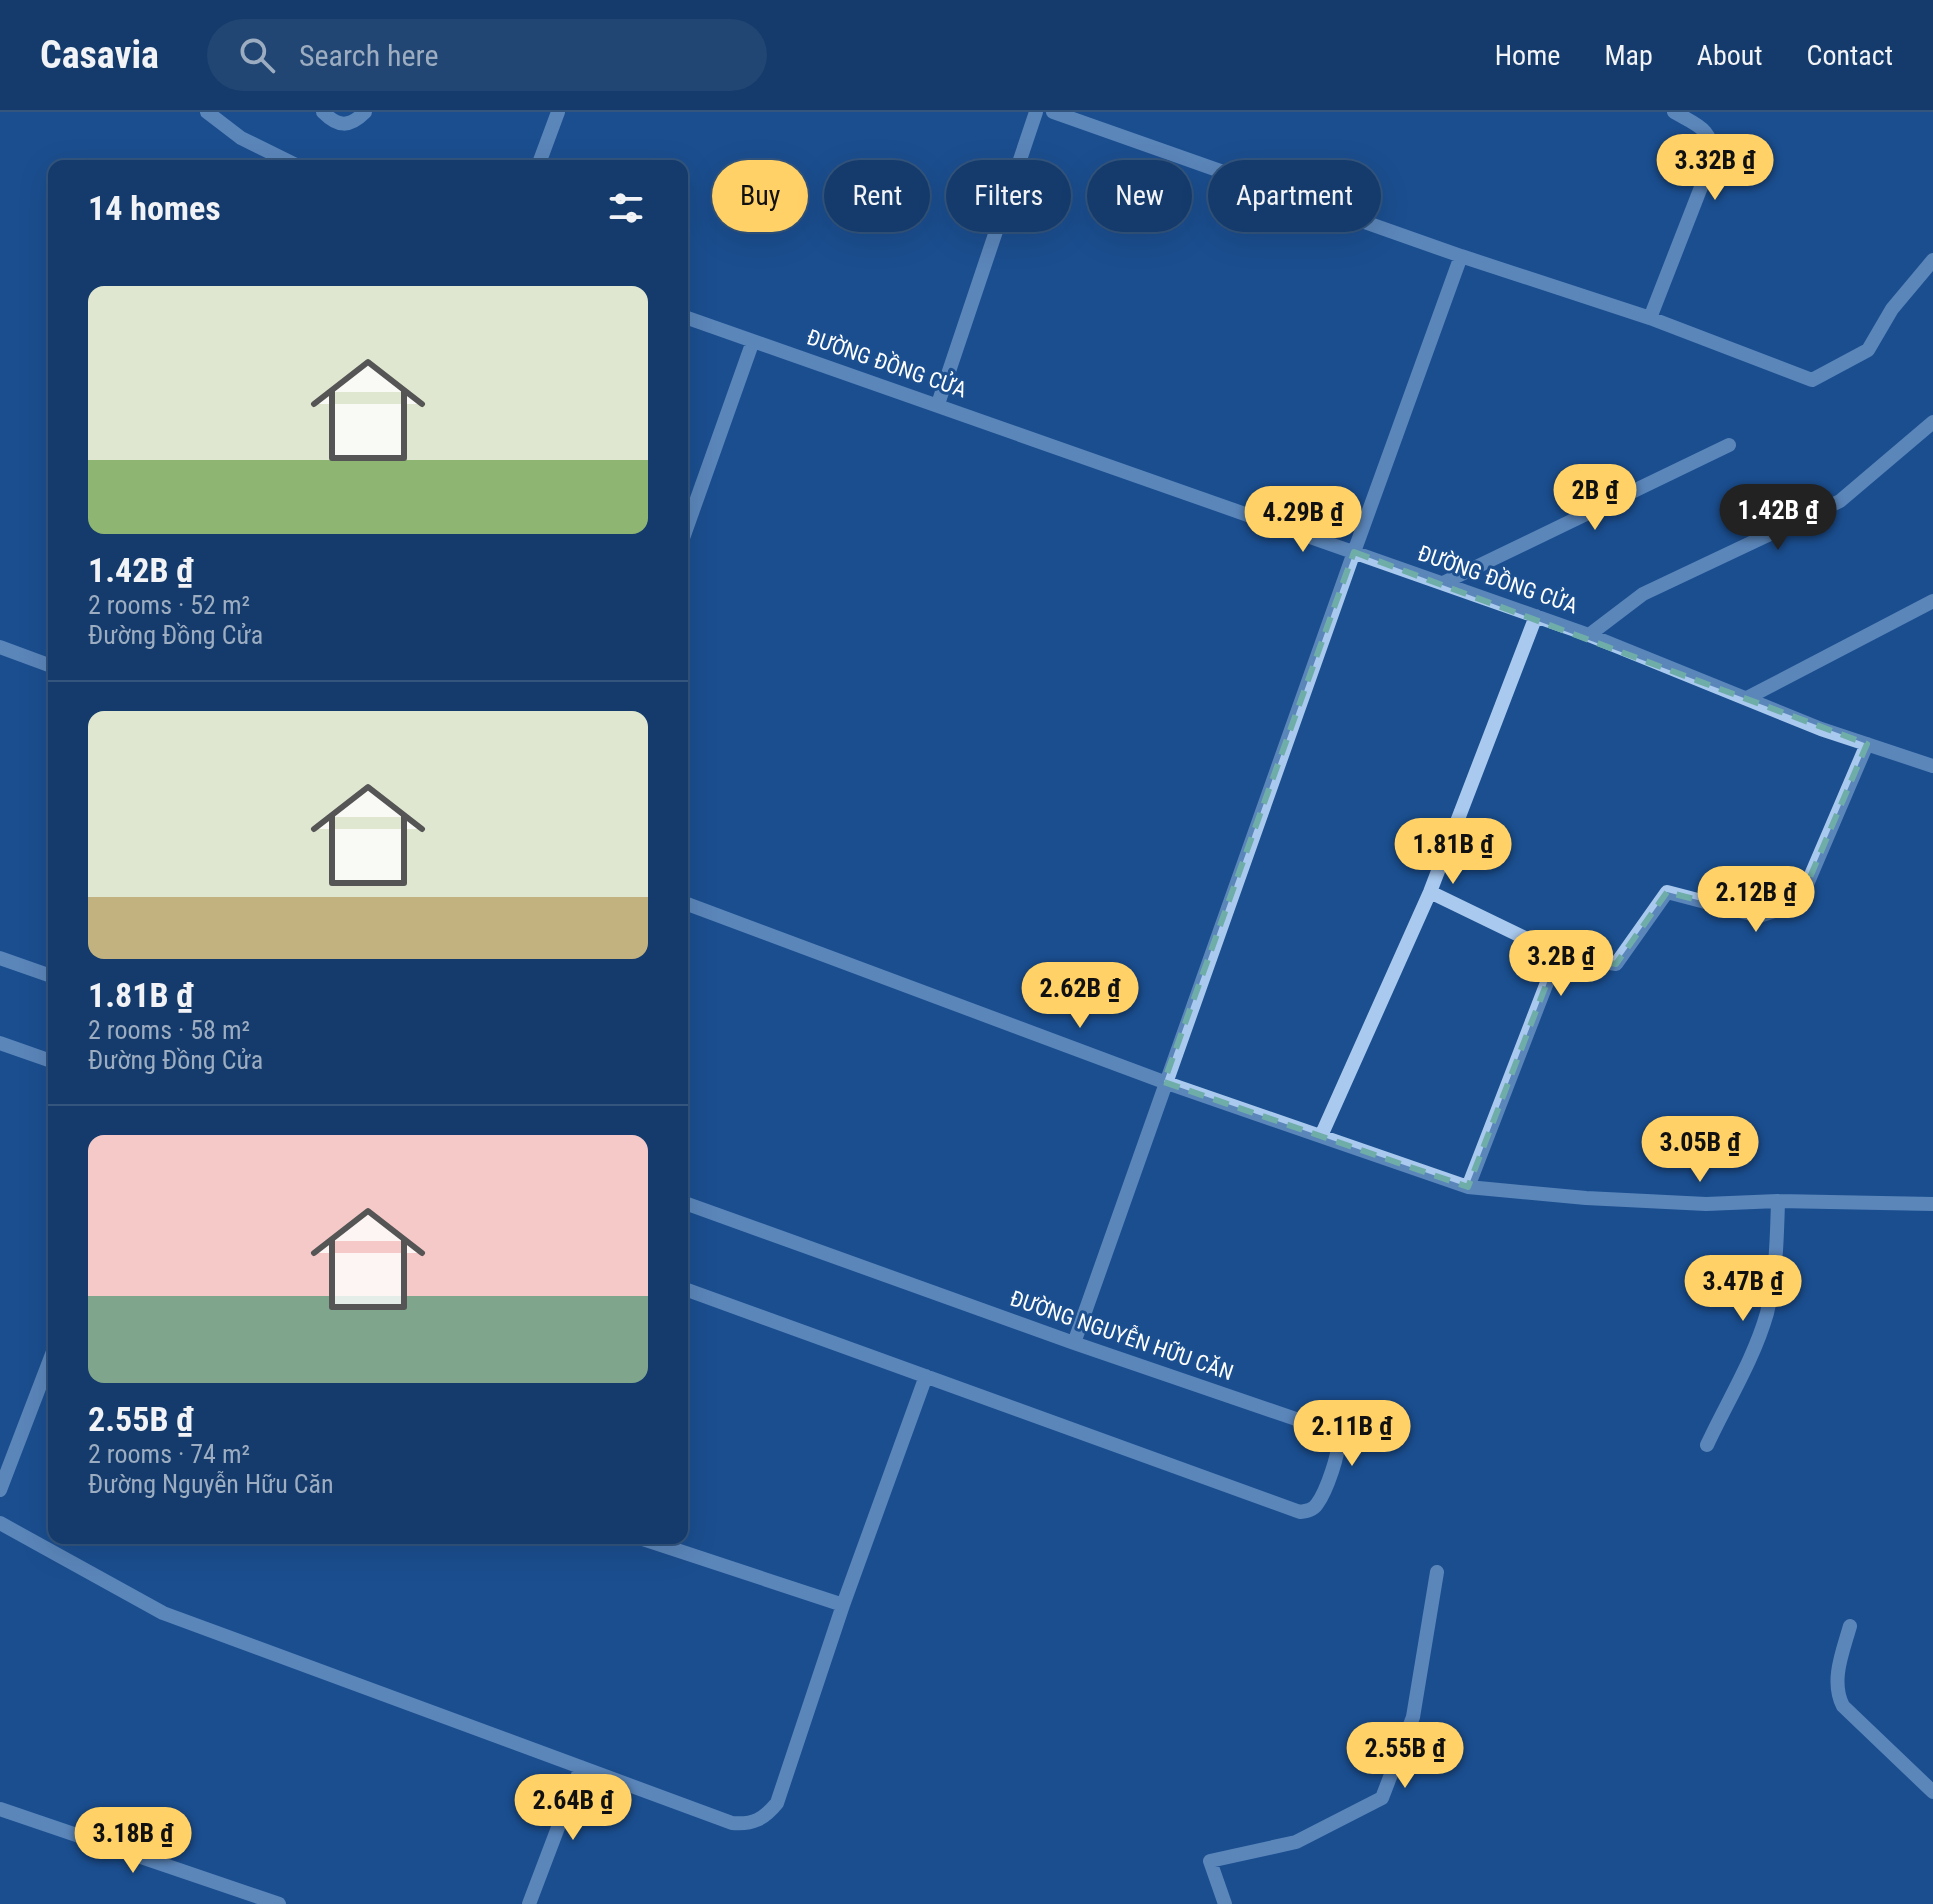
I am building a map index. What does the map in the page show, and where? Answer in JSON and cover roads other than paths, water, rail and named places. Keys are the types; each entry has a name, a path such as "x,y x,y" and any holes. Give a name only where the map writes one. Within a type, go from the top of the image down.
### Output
{"street":[{"path":"207,112 241,138 286,160"},
{"path":"323,112 335,123 345,126 358,120 365,112"},
{"path":"540,160 558,112"},
{"path":"938,404 1036,112"},
{"path":"1053,112 1461,256 1650,318 1812,380 1868,350 1892,309 1933,260"},
{"path":"1650,318 1712,159 1712,141 1707,133 1674,112"},
{"path":"1074,1343 1164,1082 1461,256"},
{"name":"ĐƯỜNG ĐỒNG CỬA","path":"688,318 1589,635 1821,729 1933,766"},
{"path":"688,524 753,341"},
{"path":"1589,635 1643,594 1840,501 1933,422"},
{"path":"1443,583 1729,445"},
{"path":"1747,698 1933,601"},
{"path":"1321,1136 1430,892 1536,616"},
{"path":"0,647 48,665"},
{"path":"1430,892 1558,954 1616,964 1667,892 1759,916 1799,903 1867,744"},
{"path":"688,904 1164,1082 1468,1187 1586,1198 1691,1203 1933,1204"},
{"path":"1468,1187 1558,954"},
{"path":"0,958 48,975"},
{"path":"0,1043 48,1060"},
{"path":"1707,1445 1756,1343 1766,1314 1775,1262 1778,1201"},
{"name":"ĐƯỜNG NGUYỄN HỮU CĂN","path":"688,1204 1074,1343 1331,1431 1338,1437 1339,1449 1319,1503 1312,1510 1300,1512 688,1290"},
{"path":"0,1490 48,1365"},
{"path":"0,1523 163,1613 732,1823 745,1825 768,1815 777,1803 843,1605 926,1376"},
{"path":"658,1544 843,1605"},
{"path":"1225,1904 1210,1861 1296,1842 1382,1798 1413,1717 1437,1572"},
{"path":"1850,1626 1839,1667 1839,1699 1933,1792"},
{"path":"529,1904 581,1767"},
{"path":"0,1809 279,1904"}]}
